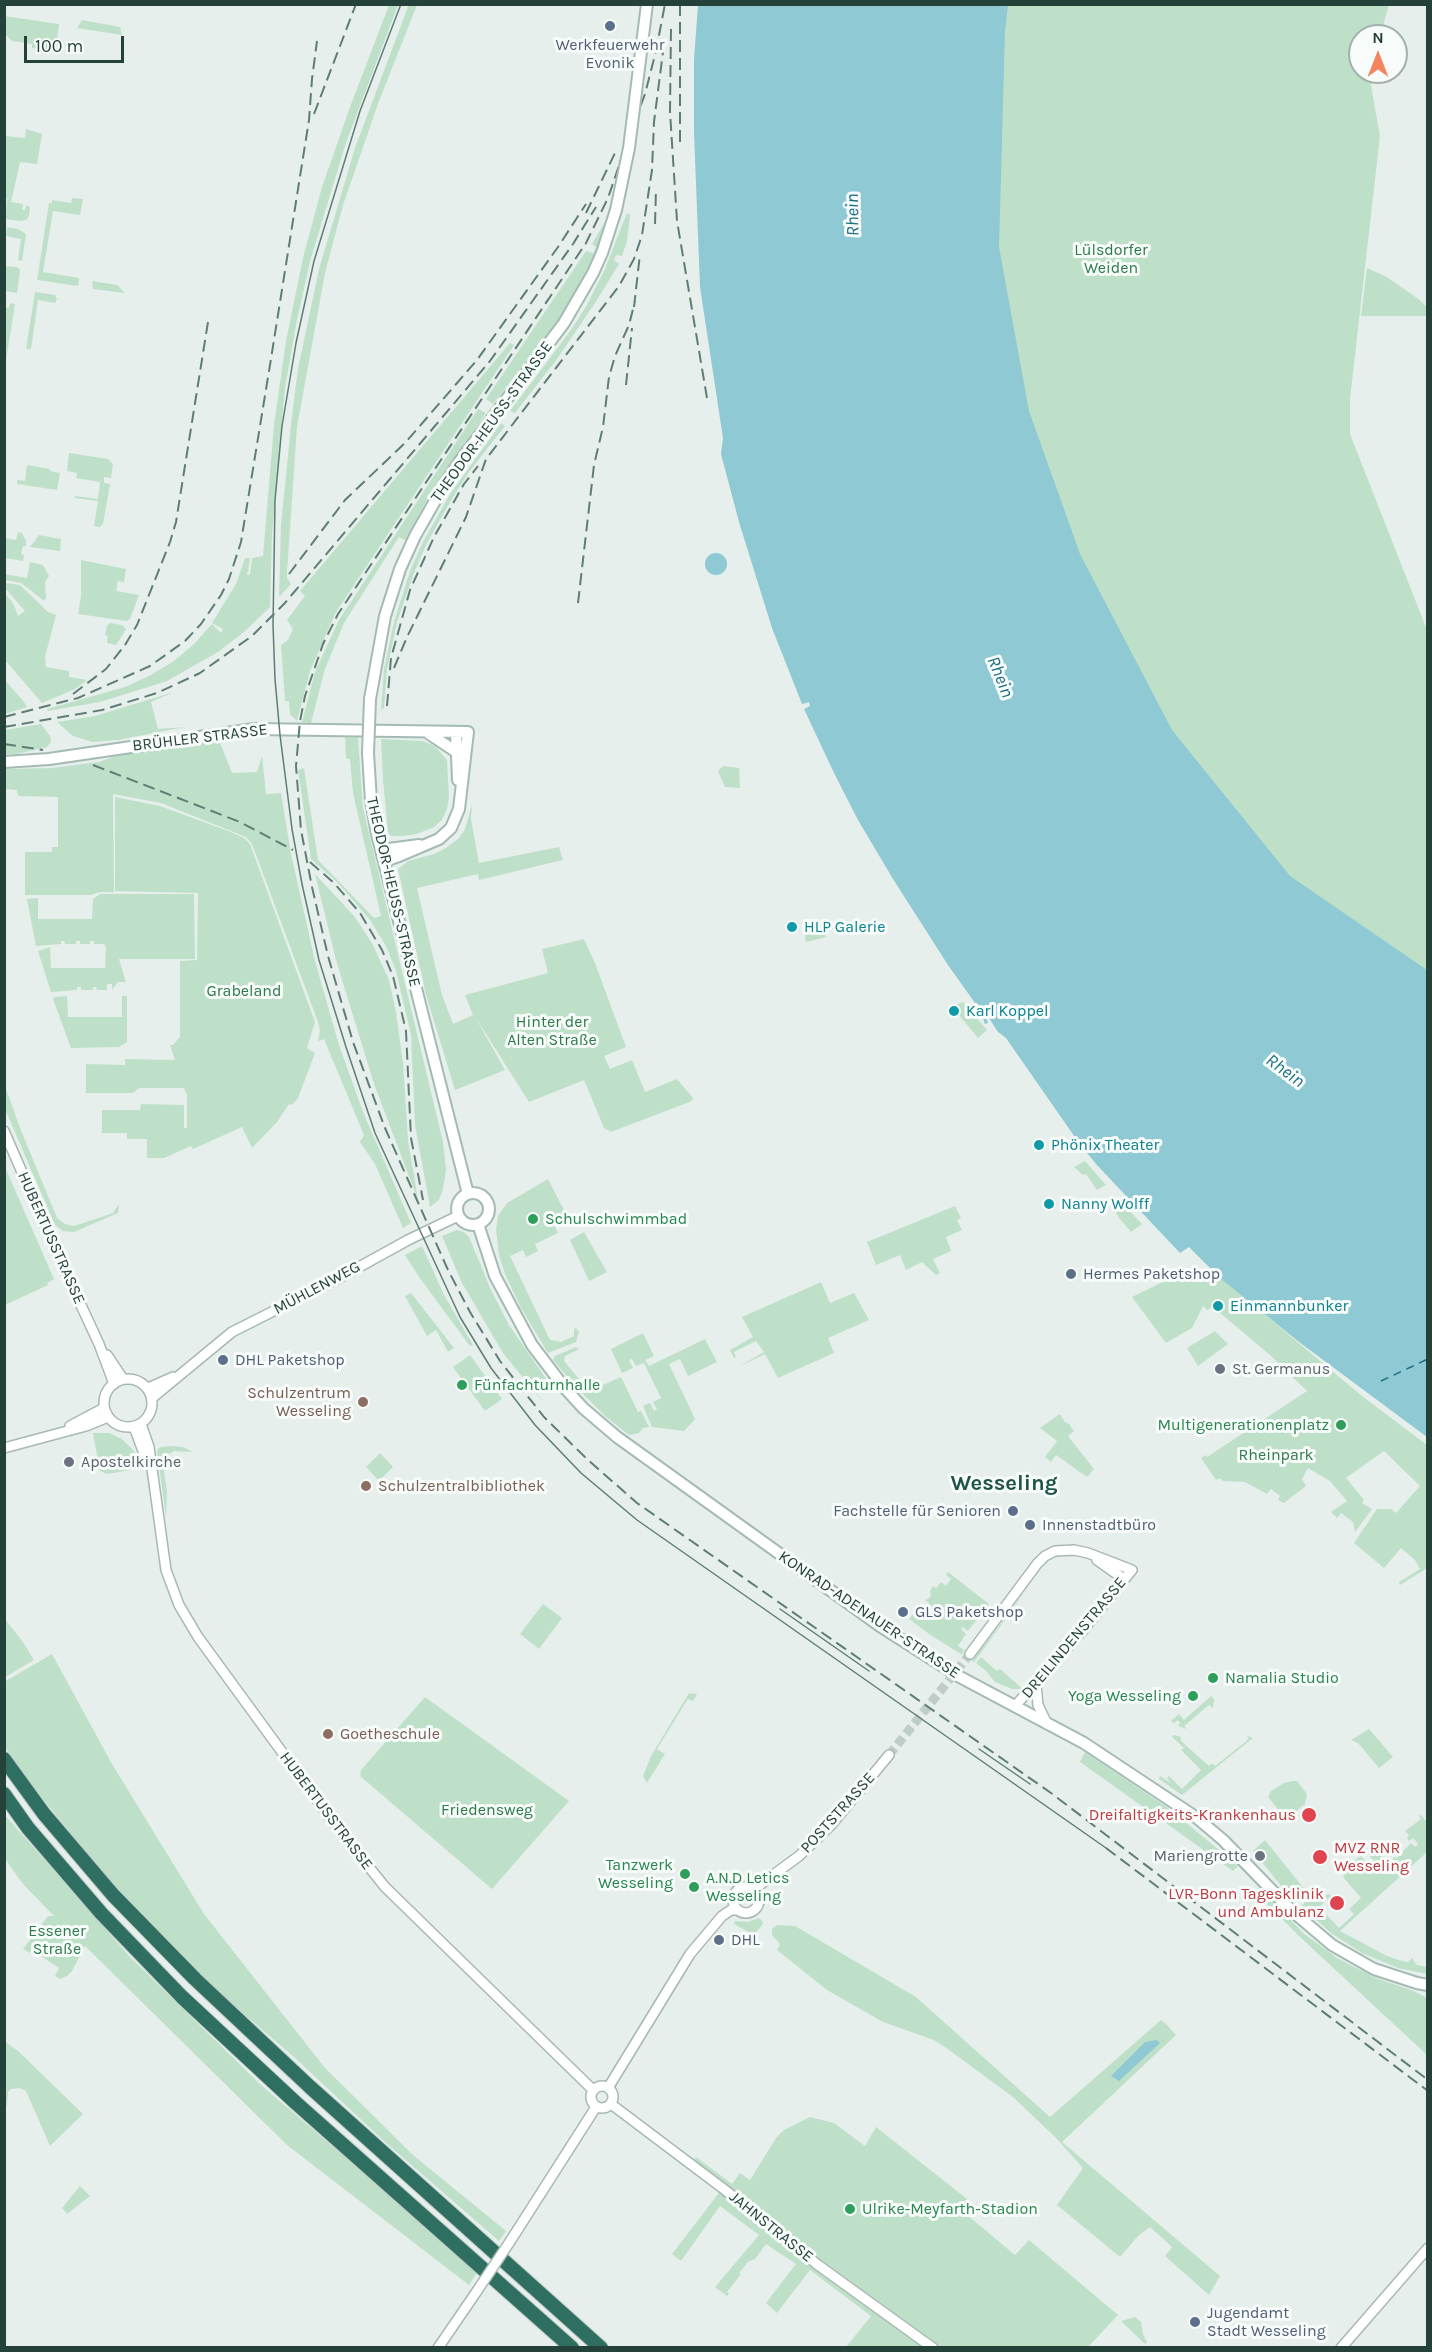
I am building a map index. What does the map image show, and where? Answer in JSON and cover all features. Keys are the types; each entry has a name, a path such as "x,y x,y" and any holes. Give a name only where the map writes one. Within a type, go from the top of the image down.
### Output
{"highway":[{"path":"4,1758 44,1814 113,1895 195,1979 310,2087 601,2348"},
{"path":"4,1794 28,1828 101,1913 182,1997 296,2103 572,2348"}],"main road":[{"name":"THEODOR-HEUSS-STRASSE","path":"468,1194 382,855 371,801 368,753 370,699 385,616 400,569 415,536 460,461 564,323 598,263 616,210 629,148 647,4"},
{"name":"BRÜHLER STRASSE","path":"4,762 49,759 254,729 468,732 460,801"},
{"path":"425,732 456,751"},
{"path":"382,855 427,844 439,839 451,828 458,815 460,801 456,732"},
{"path":"476,1193 482,1196 488,1206 485,1219 478,1224 466,1223 458,1216 458,1202 468,1194 476,1193"},
{"name":"KONRAD-ADENAUER-STRASSE","path":"478,1224 495,1276 522,1329 555,1377 598,1421 630,1447 880,1626 960,1677 1113,1761 1197,1818 1223,1840 1292,1911 1332,1945 1374,1969 1428,1985"}],"street":[{"name":"HUBERTUSSTRASSE","path":"4,1131 99,1344 119,1381"},
{"name":"MÜHLENWEG","path":"137,1426 152,1411 152,1398 232,1332 342,1277 408,1239 458,1216"},
{"name":"MÜHLENWEG","path":"148,1388 183,1372"},
{"path":"137,1426 119,1426 106,1413 105,1395 119,1381 137,1380 148,1388 152,1398"},
{"path":"4,1448 58,1434 106,1413"},
{"name":"HUBERTUSSTRASSE","path":"137,1426 149,1447 163,1557 173,1592 187,1618 228,1680 354,1851 385,1887 593,2090"},
{"path":"970,1654 1037,1563 1055,1551 1078,1551 1124,1579"},
{"name":"DREILINDENSTRASSE","path":"1015,1706 1036,1685 1132,1570 1078,1551"},
{"path":"1036,1685 1038,1705 1047,1724"},
{"name":"POSTSTRASSE","path":"754,1889 799,1856 832,1824 889,1755"},
{"path":"739,1888 754,1889 759,1901 755,1910 747,1913 735,1906 734,1895 739,1888"},
{"path":"608,2088 674,1977 708,1930 713,1917 735,1906"},
{"path":"600,2086 608,2088 612,2094 611,2104 604,2109 596,2107 590,2097 593,2090 600,2086"},
{"name":"JAHNSTRASSE","path":"611,2104 725,2190 818,2265 933,2348"},
{"path":"438,2348 519,2228 596,2107"},
{"path":"1341,2348 1428,2248"}],"green space":[{"path":"409,4 417,5 379,101 343,205 325,273 297,427 287,572 287,578 291,584 279,597 281,525 292,416 298,369 319,269 355,148"},
{"path":"389,5 398,5 346,143 311,258 297,320 285,388 272,534 270,607 244,632 218,652 167,681 100,702 48,711 47,709 125,687 149,676 174,661 212,624 221,633 223,629 212,623 236,584 245,558 250,558 246,574 250,575 252,558 263,556 274,425 286,341 303,258 322,187"},
{"name":"Lülsdorfer Weiden","path":"865,5 1389,5 1383,24 1348,24 1348,84 1371,84 1380,136 1350,399 1350,434 1427,630 1427,1215 1258,1079"},
{"path":"4,16 59,24 56,48 51,51 32,48 32,44 12,41 5,34"},
{"path":"82,20 120,27 122,35 77,28"},
{"path":"26,129 42,134 37,164 20,162 11,202 23,204 22,210 25,210 26,205 30,207 29,216 26,220 19,221 6,219 5,228 7,198 4,198 5,136 25,138"},
{"path":"72,198 83,199 80,215 53,211 43,272 79,278 78,286 37,280 49,203 52,203 52,200 71,203"},
{"path":"627,213 630,215 627,241 622,256 616,255 614,260 619,264 557,359 515,413 510,411 587,305 605,269"},
{"path":"606,220 593,258 563,314 493,404 486,399 586,251 593,253 596,247 592,244"},
{"path":"7,227 18,229 26,234 22,261 18,260 21,239 6,236"},
{"path":"4,266 17,267 20,270 17,293 5,291"},
{"path":"1367,268 1387,277 1417,298 1427,307 1427,316 1361,316"},
{"path":"92,281 117,285 125,293 93,289"},
{"path":"35,292 55,295 57,299 55,303 38,300 31,349 26,349"},
{"path":"10,303 15,304 5,367 5,307 9,308"},
{"path":"510,343 514,345 336,612 310,671 297,721 290,714 289,701 285,701 281,645 288,640 293,629 287,620 305,596 300,591"},
{"path":"478,409 486,413 429,496 405,540 399,537 344,623 325,669 311,723 302,722 315,672 339,620"},
{"path":"501,423 505,426 469,472 453,497 427,543 414,573 397,622 387,669 384,708 381,710 384,669 394,622 410,571 423,542 450,494"},
{"path":"69,453 108,459 113,464 111,478 104,477 104,483 110,484 103,524 100,527 94,526 98,501 75,498 75,496 98,499 100,482 76,478 77,473 67,471"},
{"path":"27,465 60,473 57,490 17,484 17,480 25,481"},
{"path":"18,532 22,533 26,541 21,554 24,555 23,561 5,558 5,538 16,540"},
{"path":"39,535 61,539 60,551 30,547"},
{"path":"81,560 126,569 124,582 118,581 116,591 139,595 130,619 127,621 78,614 81,596"},
{"path":"30,562 43,565 49,576 45,582 46,599 43,600 21,583 5,580 5,574 27,578"},
{"path":"5,583 20,585 48,612 56,615 45,657 46,667 69,671 69,677 87,680 75,689 42,703 5,660 5,593 14,605 18,616 25,611 5,588"},
{"path":"110,623 122,625 126,629 116,645 107,643 108,636 105,635"},
{"path":"4,679 24,702 27,707 5,714"},
{"path":"174,692 151,702 158,729 185,727 118,740 92,742 73,736 57,722 95,716"},
{"path":"41,724 50,736 51,742 47,747 16,754 5,754 5,730"},
{"path":"345,737 358,738 363,808 443,1142 446,1170 443,1189 439,1200 430,1207 415,1125 411,1035 396,971 386,946 370,920 338,883 311,859 298,770 304,768 318,860 374,918 381,916 353,793 350,759 346,758"},
{"path":"381,739 423,741 435,746 447,760 449,798 447,809 442,820 434,827 417,834 403,836 391,836 388,832"},
{"path":"219,740 232,773 257,772 262,756 266,794 281,793 291,854 315,961 339,1045 363,1112 411,1223 403,1228 375,1164 360,1142 364,1135 324,1039 318,1041 320,1031 318,1022 252,844 246,837 161,803 113,794 114,892 100,892 91,895 25,895 25,852 52,852 52,847 58,847 58,797 18,796 17,790 5,789 5,769 52,768 99,762 115,756"},
{"path":"723,766 739,768 740,788 725,787 718,771"},
{"name":"Grabeland","path":"115,797 160,806 231,832 244,838 250,844 315,1022 307,1048 315,1053 298,1098 292,1105 289,1104 277,1122 252,1148 242,1127 193,1149 191,1146 164,1158 147,1158 147,1139 127,1139 127,1133 102,1133 102,1110 140,1110 141,1104 184,1105 184,1128 187,1128 187,1095 184,1088 139,1088 133,1093 86,1093 86,1064 125,1065 125,1059 175,1060 170,1045 173,1045 180,1037 180,961 197,960 198,893 115,891"},
{"name":"Hinter der Alten Straße","path":"472,804 471,819 479,863 559,847 563,860 479,880 478,874 417,888 442,995 453,1024 473,1015 465,995 548,973 542,949 584,939 626,1047 604,1056 610,1069 632,1060 645,1092 677,1079 693,1098 692,1101 611,1132 604,1128 584,1080 529,1102 474,1015 505,1070 455,1090 426,995 398,869 408,861 446,848 459,838 465,829"},
{"path":"315,874 355,917 373,945 389,980 403,1063 408,1140 418,1200 374,1084 336,960"},
{"path":"100,894 194,894 195,959 119,959 126,982 118,982 112,990 112,984 107,984 107,990 97,990 93,987 93,990 81,990 81,987 77,987 77,990 51,992 38,951 50,947 51,968 105,968 106,947 104,944 94,944 94,941 90,941 90,944 80,944 80,941 76,941 76,944 65,944 61,941 61,944 36,946 27,899 38,898 38,919 92,919 93,899"},
{"path":"824,925 826,937 806,942 804,930"},
{"path":"67,996 68,1017 122,1017 122,996 127,996 127,1042 119,1047 71,1048 53,999"},
{"path":"963,1002 987,1030 978,1038 954,1009 953,1006"},
{"path":"4,1083 57,1218 65,1224 74,1226 113,1213 119,1204 118,1213 74,1232 63,1231 55,1225 5,1109"},
{"path":"1085,1161 1106,1185 1097,1190 1086,1174 1083,1175 1074,1167"},
{"path":"5,1167 54,1279 47,1283 48,1285 5,1305"},
{"name":"Schulschwimmbad","path":"548,1179 567,1216 553,1223 558,1233 535,1244 538,1251 526,1257 523,1250 510,1256 550,1340 561,1342 574,1336 574,1329 576,1328 579,1332 576,1342 548,1353 521,1308 505,1274 499,1255 496,1229 498,1216 507,1203"},
{"path":"1119,1200 1142,1224 1131,1232 1111,1204"},
{"path":"955,1206 961,1218 957,1220 962,1230 946,1237 951,1251 933,1259 940,1273 936,1275 922,1262 906,1270 900,1255 876,1265 867,1242"},
{"path":"457,1230 469,1237 491,1290 509,1325 547,1380 534,1390 546,1406 503,1353 462,1283 442,1236"},
{"path":"584,1232 607,1272 589,1281 570,1240"},
{"path":"422,1246 444,1295 473,1345 470,1346 405,1255"},
{"name":"Rheinpark","path":"1191,1268 1206,1280 1214,1272 1362,1396 1427,1445 1427,1568 1400,1585 1399,1582 1420,1569 1415,1560 1401,1548 1384,1568 1354,1543 1377,1509 1391,1509 1396,1513 1420,1486 1384,1451 1346,1478 1364,1500 1362,1503 1372,1509 1355,1532 1353,1522 1341,1513 1337,1518 1331,1512 1347,1501 1330,1481 1308,1468 1302,1479 1306,1486 1284,1503 1278,1500 1280,1496 1271,1489 1267,1494 1245,1482 1223,1481 1220,1478 1216,1480 1201,1458 1206,1455 1207,1457 1307,1391 1270,1355 1213,1307 1207,1310 1203,1306 1192,1328 1166,1343 1132,1297"},
{"path":"821,1282 830,1303 854,1293 869,1320 828,1338 834,1353 778,1378 765,1354 738,1367 764,1352 756,1341 734,1352 736,1357 734,1358 730,1350 753,1337 742,1317"},
{"path":"411,1293 454,1348 448,1352 436,1330 427,1336 405,1296"},
{"path":"1215,1331 1228,1344 1198,1366 1187,1348"},
{"path":"643,1333 654,1356 645,1360 649,1366 705,1339 717,1362 688,1376 680,1359 669,1364 695,1419 684,1431 652,1427 643,1406 650,1403 654,1411 657,1409 653,1402 661,1398 644,1363 636,1366 632,1359 629,1360 633,1368 622,1373 611,1349"},
{"path":"576,1347 579,1349 565,1356 564,1361 589,1391 621,1377 638,1412 641,1411 649,1427 643,1428 639,1433 629,1435 605,1416 576,1387 553,1360 555,1356"},
{"name":"Fünfachturnhalle","path":"470,1355 502,1399 485,1411 453,1367"},
{"path":"1060,1414 1074,1431 1068,1436 1094,1469 1087,1477 1056,1455 1051,1462 1045,1457 1057,1441 1040,1428"},
{"path":"93,1433 109,1433 122,1439 134,1451 142,1468 107,1474 100,1471"},
{"path":"160,1447 183,1447 193,1452 174,1451 164,1458 167,1492 166,1517 157,1451"},
{"path":"380,1453 393,1467 379,1481 366,1467"},
{"path":"948,1572 989,1604 968,1631 963,1627 961,1629 966,1634 958,1646 964,1650 962,1654 973,1660 1032,1583 974,1662 909,1619 918,1608 924,1614 926,1612 924,1610 929,1603 925,1600 931,1596 930,1591 933,1586 936,1588 941,1582 946,1586 951,1579 946,1575"},
{"path":"543,1604 562,1618 539,1649 520,1634"},
{"path":"4,1618 34,1660 5,1677"},
{"path":"52,1654 112,1764 204,1914 325,2068 413,2155 506,2231 499,2241 223,1996 157,1931 98,1867 27,1779 5,1747 4,1682"},
{"path":"981,1657 997,1671 1000,1669 1023,1689 1012,1689 995,1682 976,1663"},
{"path":"689,1693 697,1694 693,1701 688,1699 657,1749 665,1754 647,1783 643,1776 651,1756"},
{"path":"1211,1696 1214,1699 1213,1708 1209,1705 1184,1726 1187,1729 1178,1726 1180,1723 1178,1720 1174,1723 1171,1721 1179,1714 1184,1720"},
{"name":"Friedensweg","path":"425,1697 569,1801 492,1889 360,1776 361,1770"},
{"path":"1369,1729 1393,1757 1379,1768 1358,1743 1351,1740"},
{"path":"1174,1735 1181,1737 1181,1741 1209,1766 1212,1763 1215,1766 1249,1739 1247,1736 1253,1738 1182,1795 1159,1779 1160,1776 1171,1783 1167,1778 1169,1776 1182,1789 1201,1770 1181,1750 1184,1748 1172,1737"},
{"path":"1085,1752 1171,1810 1238,1866 1233,1871 1080,1762"},
{"path":"1297,1781 1307,1794 1305,1804 1286,1819 1268,1797 1271,1791"},
{"name":"Essener Straße","path":"4,1814 131,1958 261,2085 478,2271 469,2285 287,2145 85,1946 72,1971 60,1979 55,1976 59,1968 32,1950 30,1953 23,1949 48,1916 54,1916 23,1884 5,1859"},
{"path":"1421,1815 1427,1822 1427,1852 1340,1931 1387,1956 1408,1962 1412,1958 1417,1965 1427,1967 1427,1974 1398,1968 1362,1953 1331,1933 1301,1906 1311,1897 1319,1899 1329,1894 1331,1896 1319,1907 1339,1928 1354,1914 1349,1909 1361,1898 1343,1877 1352,1862 1361,1856 1371,1868 1376,1863 1368,1854 1383,1840 1385,1842 1376,1850 1387,1867 1411,1843 1415,1847 1418,1844 1413,1838 1409,1841 1407,1838 1409,1835 1405,1831 1421,1819 1419,1816"},
{"path":"1265,1840 1306,1891 1298,1901 1295,1902 1291,1898 1253,1851"},
{"path":"1271,1899 1303,1933 1337,1958 1376,1978 1427,1998 1427,2055 1266,1903"},
{"path":"759,1918 763,1922 754,1935 734,1924 735,1921 748,1922"},
{"path":"777,1925 795,1926 916,1997 1050,2117 1161,2020 1167,2025 1176,2035 1062,2142 1220,2276 1209,2295 1165,2256 1172,2247 1150,2227 1138,2236 1120,2257 1057,2205 1083,2168 1056,2138 1013,2097 945,2047 934,2040 883,2022 827,1990 777,1950 780,1944 772,1935 772,1929"},
{"path":"4,2041 18,2051 83,2114 50,2146 26,2091 20,2088 11,2089 8,2092 7,2105 5,2105"},
{"path":"810,2117 834,2123 865,2146 876,2127 967,2199 960,2209 1015,2255 1029,2240 1118,2315 1088,2347 846,2347 871,2316 810,2270 777,2313 766,2303 796,2264 766,2244 755,2259 748,2262 739,2273 741,2274 727,2292 729,2294 727,2296 715,2287 759,2235 720,2206 681,2261 672,2254 722,2189 690,2165 696,2157 732,2184 740,2173 750,2180 776,2138 784,2130"},
{"path":"80,2186 90,2196 67,2214 62,2208"},
{"path":"1135,2317 1141,2322 1147,2342 1145,2344 1121,2321"}],"water":[{"name":"Rhein","path":"698,5 1008,5 1005,31 999,247 1029,411 1080,554 1172,730 1290,876 1427,970 1427,1437 1299,1342 1220,1278 1189,1247 1180,1253 1096,1164 984,1010 988,1023 985,1024 980,1010 893,879 858,820 834,773 804,709 810,706 809,702 802,704 772,628 739,522 721,454 723,438 700,287 694,132 694,60"},
{"path":"716,553 724,556 727,564 724,572 716,575 708,572 705,564 708,556"},
{"path":"1157,2040 1160,2043 1119,2081 1111,2076 1145,2042"}],"ferry route":[{"path":"1381,1381 1428,1359"}],"tunnel":[{"path":"889,1755 970,1654"}],"tram line":[{"path":"401,4 360,111 314,261 296,343 282,426 275,500 273,625 275,679 292,829 319,960 375,1133 460,1317 491,1368 535,1425 581,1473 637,1520 1106,1848"},
{"path":"780,1609 869,1671"},
{"path":"979,1749 1030,1784"}],"railway":[{"path":"314,114 356,4"},
{"path":"628,139 645,94 665,4"},
{"path":"680,4 680,142"},
{"path":"671,29 670,112 677,221 707,398"},
{"path":"4,717 78,698 150,666 185,641 201,624 229,579 241,542 270,365 309,120 317,41"},
{"path":"394,668 466,517 486,459 619,286 634,259 642,235 652,170 654,122 663,52"},
{"path":"630,133 608,198 586,243 338,614 323,644 305,696 296,766 301,830 328,956 353,1042 385,1128 448,1270 470,1312 500,1361 544,1417 588,1460 637,1503 1051,1793 1428,2080"},
{"path":"586,213 615,153"},
{"path":"655,224 656,189"},
{"path":"289,574 345,500 405,443 477,360 586,204"},
{"path":"4,727 102,710 157,693 200,673 252,636 284,604 490,361 573,244 596,207"},
{"path":"634,307 640,254"},
{"path":"578,603 594,465 603,427 609,377 615,356 629,325 635,301"},
{"path":"73,694 106,669 125,645 137,625 170,542 176,522 208,322"},
{"path":"626,385 632,328"},
{"path":"387,706 391,658 410,590 434,537 464,484 478,466"},
{"path":"4,744 43,750"},
{"path":"93,765 240,822 293,850"},
{"path":"310,862 334,883 360,913 382,950 393,976 406,1031 411,1138 423,1200"},
{"path":"1106,1848 1428,2091"}],"place":[{"name":"Werkfeuerwehr Evonik","path":"610,26"},
{"name":"HLP Galerie","path":"792,927"},
{"name":"Karl Koppel","path":"954,1011"},
{"name":"Phönix Theater","path":"1039,1145"},
{"name":"Nanny Wolff","path":"1049,1204"},
{"name":"Schulschwimmbad","path":"533,1219"},
{"name":"Hermes Paketshop","path":"1071,1274"},
{"name":"Einmannbunker","path":"1218,1306"},
{"name":"DHL Paketshop","path":"223,1360"},
{"name":"St. Germanus","path":"1220,1369"},
{"name":"Fünfachturnhalle","path":"462,1385"},
{"name":"Schulzentrum Wesseling","path":"363,1402"},
{"name":"Multigenerationenplatz","path":"1341,1425"},
{"name":"Apostelkirche","path":"69,1462"},
{"name":"Schulzentralbibliothek","path":"366,1486"},
{"name":"Fachstelle für Senioren","path":"1013,1511"},
{"name":"Innenstadtbüro","path":"1030,1525"},
{"name":"GLS Paketshop","path":"903,1612"},
{"name":"Namalia Studio","path":"1213,1678"},
{"name":"Yoga Wesseling","path":"1193,1696"},
{"name":"Goetheschule","path":"328,1734"},
{"name":"Dreifaltigkeits-Krankenhaus","path":"1309,1815"},
{"name":"Mariengrotte","path":"1260,1856"},
{"name":"MVZ RNR Wesseling","path":"1320,1857"},
{"name":"Tanzwerk Wesseling","path":"685,1874"},
{"name":"A.N.D Letics Wesseling","path":"694,1887"},
{"name":"LVR-Bonn Tagesklinik und Ambulanz","path":"1337,1903"},
{"name":"DHL","path":"719,1940"},
{"name":"Ulrike-Meyfarth-Stadion","path":"850,2209"},
{"name":"Jugendamt Stadt Wesseling","path":"1195,2322"}],"district":[{"name":"Wesseling","path":"1004,1484"}]}
